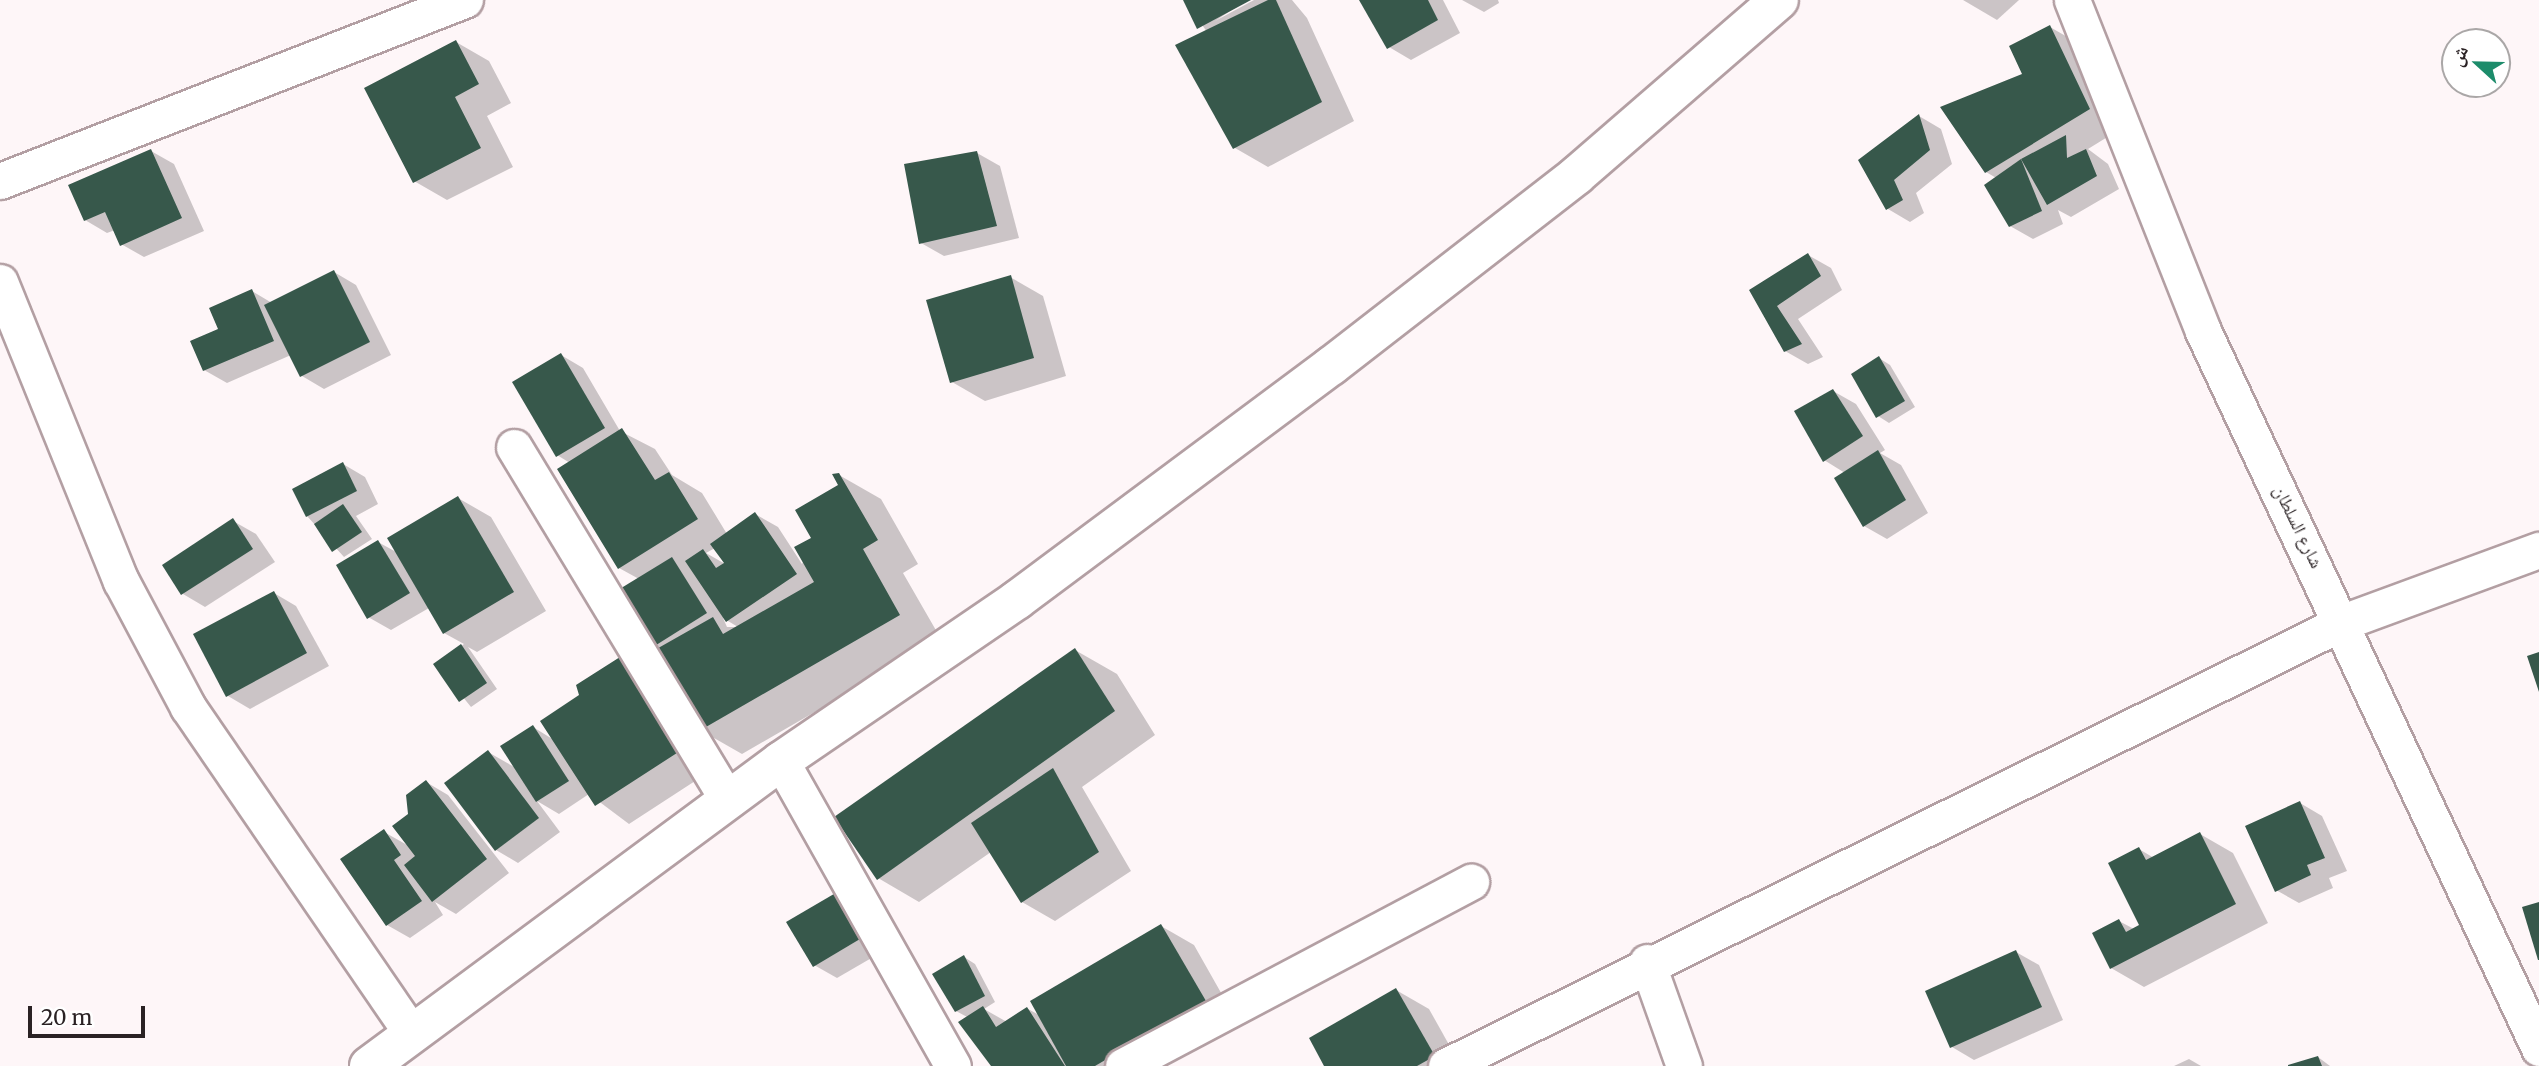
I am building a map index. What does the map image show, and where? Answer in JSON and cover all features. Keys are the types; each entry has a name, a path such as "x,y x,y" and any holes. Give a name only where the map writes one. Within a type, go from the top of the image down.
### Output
{"street":[{"path":"0,181 465,0"},
{"path":"369,1066 410,1031 781,761 1017,600 1331,366 1577,175 1779,0"},
{"name":"شارع السلطان","path":"2072,0 2203,331 2343,622 2539,1048"},
{"path":"0,282 121,581 188,706 410,1031"},
{"path":"514,447 728,800"},
{"path":"1446,1066 1647,962 2343,622 2539,550"},
{"path":"781,761 953,1066"},
{"path":"1123,1066 1471,882"},
{"path":"1647,962 1684,1066"}],"building":[{"path":"1183,0 1251,0 1197,29"},
{"path":"1268,0 1276,0 1322,102 1233,149 1175,45"},
{"path":"1359,0 1428,0 1438,20 1387,49"},
{"path":"2050,25 2090,109 1985,173 1940,107 2022,74 2009,46"},
{"path":"456,40 479,84 455,97 481,148 413,183 364,88"},
{"path":"1919,114 1930,150 1894,180 1903,200 1886,210 1858,160"},
{"path":"2066,135 2067,158 2086,149 2097,176 2047,205 2021,159"},
{"path":"151,149 182,218 120,246 105,212 84,221 68,185"},
{"path":"977,151 997,226 919,244 904,164"},
{"path":"2021,159 2042,211 2009,227 1984,185"},
{"path":"1808,253 1821,276 1777,306 1802,344 1784,352 1749,290"},
{"path":"334,270 370,342 300,377 264,305"},
{"path":"1011,275 1034,358 950,383 926,300"},
{"path":"252,289 274,341 203,371 190,341 218,329 209,308"},
{"path":"561,353 605,428 556,457 512,382"},
{"path":"1879,356 1905,401 1876,418 1851,374"},
{"path":"1833,389 1863,436 1823,462 1794,411"},
{"path":"622,428 655,480 669,472 698,519 618,569 557,469"},
{"path":"1878,450 1906,500 1863,527 1834,478"},
{"path":"343,462 357,491 306,517 292,489"},
{"path":"839,473 878,540 863,549 900,615 699,731 653,651 713,617 723,634 814,582 794,547 811,538 795,510 838,485 832,474"},
{"path":"458,496 514,592 443,634 387,538"},
{"path":"343,504 362,532 332,552 314,524"},
{"path":"755,512 797,574 726,622 685,561 703,549 716,568 724,563 710,544"},
{"path":"233,518 253,549 181,595 162,565"},
{"path":"378,540 410,593 367,619 336,565"},
{"path":"672,557 707,613 653,647 618,590"},
{"path":"274,591 307,653 226,697 193,634"},
{"path":"461,644 487,683 459,702 433,664"},
{"path":"1075,648 1115,711 877,880 834,817"},
{"path":"2539,652 2539,692 2527,656"},
{"path":"620,657 680,751 595,806 540,721 579,695 576,685"},
{"path":"533,725 569,781 536,802 500,746"},
{"path":"488,750 539,818 495,851 444,783"},
{"path":"1053,768 1099,852 1021,903 971,823"},
{"path":"426,780 487,859 432,902 404,865 415,856 392,826 408,814 406,795"},
{"path":"2300,801 2325,858 2307,865 2311,875 2275,892 2245,826"},
{"path":"384,829 401,855 394,860 422,901 386,926 340,859"},
{"path":"2200,832 2236,904 2110,969 2092,933 2119,919 2126,932 2139,925 2108,863 2139,847 2146,860"},
{"path":"839,891 865,936 813,967 786,922"},
{"path":"2539,902 2539,960 2538,960 2522,907"},
{"path":"1161,924 1206,1001 1095,1066 1066,1066 1030,1001"},
{"path":"2016,950 2042,1007 1950,1048 1925,991"},
{"path":"964,955 985,996 955,1012 932,974"},
{"path":"1396,988 1435,1056 1417,1066 1324,1066 1309,1038"},
{"path":"983,1006 996,1027 1027,1007 1065,1066 991,1066 958,1022"},
{"path":"2318,1056 2322,1066 2288,1066 2288,1065"}]}
